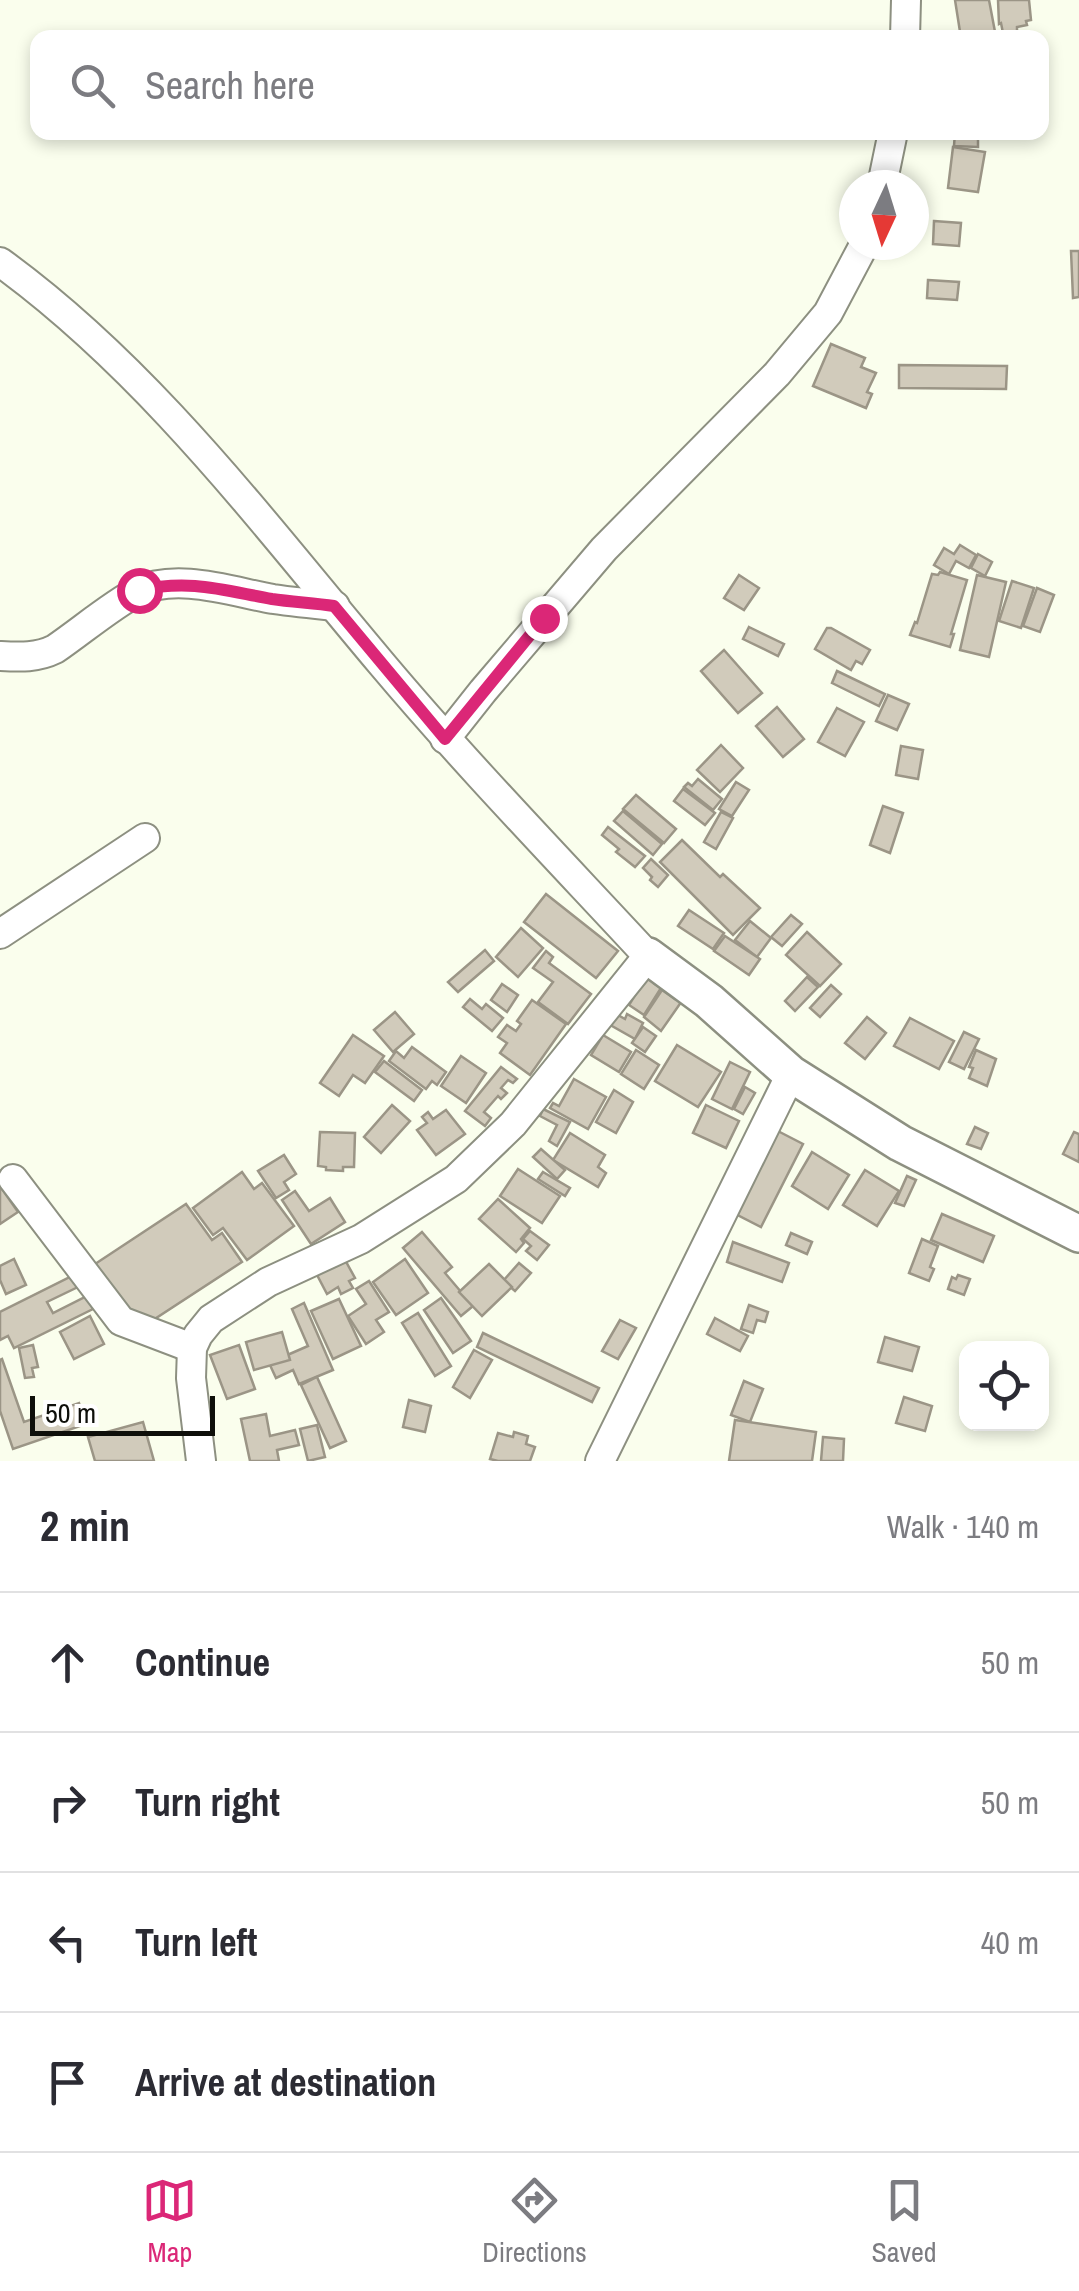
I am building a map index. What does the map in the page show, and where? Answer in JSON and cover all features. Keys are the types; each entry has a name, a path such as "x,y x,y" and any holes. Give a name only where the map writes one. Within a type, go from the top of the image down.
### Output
{"street":[{"path":"905,30 906,0"},
{"path":"885,170 892,140"},
{"path":"445,739 604,549 790,359 828,313 856,260"},
{"path":"0,262 40,291 132,374 445,739 648,956 709,1001 791,1074 900,1142 1079,1234"},
{"path":"0,656 43,655 139,590 162,585 198,585 334,606"},
{"path":"0,934 145,838"},
{"path":"201,1461 191,1378 192,1348 210,1319 268,1282 361,1239 456,1179 512,1124 648,956"},
{"path":"600,1461 791,1074"},
{"path":"13,1179 121,1322 192,1348"}],"building":[{"path":"955,0 989,0 995,30 960,30"},
{"path":"998,0 1029,0 1031,20 1026,21 1027,25 1002,30"},
{"path":"954,140 978,140 978,147 954,146"},
{"path":"953,147 985,152 978,192 948,188"},
{"path":"934,221 961,223 959,246 933,244"},
{"path":"1071,251 1079,251 1079,297 1073,298"},
{"path":"928,280 959,282 957,300 927,298"},
{"path":"831,344 865,358 861,367 876,373 867,392 872,394 866,408 813,386"},
{"path":"899,365 1007,366 1006,389 899,388"},
{"path":"960,545 976,555 969,568 956,561 949,574 934,565 944,548 954,554"},
{"path":"978,554 992,562 985,576 971,568"},
{"path":"940,572 967,580 950,647 910,635 932,574"},
{"path":"739,575 759,588 744,610 724,598"},
{"path":"977,575 1006,582 989,657 960,650"},
{"path":"1012,581 1034,588 1021,628 999,621"},
{"path":"1037,588 1054,595 1040,632 1023,626"},
{"path":"749,627 784,644 778,656 743,639"},
{"path":"827,628 870,650 862,664 856,661 851,670 815,649"},
{"path":"724,650 762,693 738,713 701,671"},
{"path":"837,671 885,694 879,706 832,683"},
{"path":"888,695 909,704 897,730 876,721"},
{"path":"777,707 804,739 783,757 756,726"},
{"path":"837,708 864,722 845,756 818,742"},
{"path":"721,745 743,768 720,792 697,770"},
{"path":"901,746 923,750 918,779 896,775"},
{"path":"698,779 722,799 713,810 684,787 688,783 692,786"},
{"path":"736,782 749,790 732,816 719,809"},
{"path":"683,789 715,813 705,825 674,801"},
{"path":"636,795 676,829 664,843 623,809"},
{"path":"883,806 903,813 890,853 870,845"},
{"path":"623,811 662,844 653,855 614,821"},
{"path":"721,812 733,818 716,849 704,842"},
{"path":"608,827 645,856 635,867 602,835"},
{"path":"682,840 760,908 733,935 660,862"},
{"path":"651,859 668,875 658,887 643,868"},
{"path":"546,894 618,951 596,978 524,922"},
{"path":"689,910 724,933 713,949 678,926"},
{"path":"791,915 802,924 782,946 771,937"},
{"path":"750,921 771,938 757,957 735,940"},
{"path":"521,928 543,948 518,977 496,957"},
{"path":"807,932 841,964 820,986 786,955"},
{"path":"725,936 760,959 749,975 714,951"},
{"path":"485,950 494,961 458,992 448,982"},
{"path":"546,951 553,957 549,963 591,994 568,1024 538,1002 553,982 533,968"},
{"path":"648,974 658,979 655,984 661,988 644,1015 629,1005"},
{"path":"807,977 818,987 795,1011 785,1001"},
{"path":"502,984 518,995 507,1012 491,1000"},
{"path":"831,985 841,994 820,1017 810,1008"},
{"path":"662,990 675,999 679,994 684,998 661,1031 644,1017"},
{"path":"470,999 482,1009 486,1004 503,1018 492,1031 463,1007"},
{"path":"532,1000 566,1024 530,1075 500,1053 507,1043 498,1037 507,1025 516,1031 521,1024 517,1021"},
{"path":"611,1011 643,1023 635,1039 605,1022"},
{"path":"395,1012 414,1034 393,1052 374,1030"},
{"path":"867,1017 886,1033 865,1059 845,1043"},
{"path":"910,1018 954,1041 939,1069 894,1046"},
{"path":"643,1027 656,1036 645,1052 632,1043"},
{"path":"964,1032 979,1039 964,1069 949,1062"},
{"path":"353,1035 384,1056 365,1083 353,1075 339,1096 320,1083"},
{"path":"603,1035 631,1052 619,1072 591,1055"},
{"path":"677,1045 721,1072 698,1107 655,1081"},
{"path":"412,1047 446,1072 437,1085 432,1081 426,1089 389,1061 396,1051 404,1058"},
{"path":"636,1050 659,1065 644,1089 621,1074"},
{"path":"976,1050 996,1059 987,1086 969,1078"},
{"path":"461,1056 486,1073 466,1103 441,1086"},
{"path":"384,1061 422,1090 414,1101 375,1072"},
{"path":"730,1062 750,1072 732,1109 712,1099"},
{"path":"501,1067 517,1079 513,1083 508,1080 501,1088 507,1093 501,1099 498,1096 484,1112 491,1118 485,1126 465,1111"},
{"path":"574,1079 606,1097 588,1129 550,1108 553,1103 559,1106"},
{"path":"745,1087 755,1093 743,1114 734,1109"},
{"path":"614,1090 633,1102 616,1133 596,1122"},
{"path":"392,1105 410,1121 381,1153 364,1137"},
{"path":"706,1105 739,1121 726,1148 693,1133"},
{"path":"543,1109 570,1122 557,1146 549,1141 557,1125 540,1116"},
{"path":"446,1110 465,1134 436,1155 417,1130 427,1123 422,1117 428,1112 433,1119"},
{"path":"975,1127 988,1133 981,1149 967,1144"},
{"path":"772,1128 803,1144 761,1227 720,1206"},
{"path":"320,1132 355,1133 354,1167 343,1167 343,1171 318,1166"},
{"path":"1074,1132 1079,1134 1079,1162 1063,1154"},
{"path":"570,1133 605,1155 598,1167 606,1173 598,1187 553,1160"},
{"path":"541,1149 565,1170 557,1179 533,1157"},
{"path":"812,1152 849,1175 828,1209 792,1186"},
{"path":"284,1155 296,1174 284,1182 289,1190 276,1198 258,1171"},
{"path":"518,1169 560,1196 542,1223 500,1196"},
{"path":"865,1170 899,1191 877,1226 843,1205"},
{"path":"242,1172 254,1189 262,1183 294,1226 247,1260 223,1228 213,1235 193,1208"},
{"path":"543,1172 570,1188 565,1196 538,1179"},
{"path":"907,1176 916,1180 904,1206 895,1203"},
{"path":"0,1186 18,1212 0,1224"},
{"path":"295,1191 309,1211 330,1198 345,1222 311,1244 282,1200"},
{"path":"498,1199 530,1228 516,1252 479,1219"},
{"path":"186,1204 212,1240 222,1233 242,1262 150,1322 120,1307 92,1266"},
{"path":"942,1214 994,1236 983,1262 931,1240"},
{"path":"530,1231 549,1245 537,1260 526,1251 531,1246 523,1239"},
{"path":"422,1232 452,1267 445,1273 473,1306 461,1316 403,1248"},
{"path":"791,1233 812,1242 807,1254 786,1245"},
{"path":"922,1239 938,1246 929,1281 909,1273"},
{"path":"733,1242 789,1263 782,1282 727,1262"},
{"path":"344,1258 355,1278 349,1281 353,1288 341,1294 338,1287 327,1294 316,1273"},
{"path":"14,1259 26,1285 6,1294 0,1266"},
{"path":"405,1259 428,1293 396,1315 373,1282"},
{"path":"519,1263 531,1273 515,1291 503,1281"},
{"path":"489,1264 512,1287 482,1316 459,1292"},
{"path":"74,1275 80,1286 47,1302 53,1313 87,1296 93,1309 14,1348 8,1336 0,1340 0,1312"},
{"path":"958,1275 970,1279 964,1295 948,1289 952,1277 956,1279"},
{"path":"369,1281 389,1312 376,1320 384,1332 366,1344 348,1316 366,1304 356,1289"},
{"path":"441,1298 471,1341 453,1353 424,1310"},
{"path":"339,1299 361,1346 333,1359 311,1311"},
{"path":"304,1303 333,1370 299,1384 293,1370 276,1378 269,1363 308,1346 292,1309"},
{"path":"749,1305 768,1312 765,1322 757,1320 753,1333 741,1329"},
{"path":"418,1313 451,1366 435,1376 402,1323"},
{"path":"90,1316 104,1344 74,1359 60,1332"},
{"path":"715,1318 748,1336 740,1351 707,1334"},
{"path":"620,1320 636,1328 618,1359 602,1351"},
{"path":"282,1332 290,1360 254,1370 246,1342"},
{"path":"483,1333 599,1388 592,1402 477,1347"},
{"path":"885,1337 919,1347 912,1371 878,1362"},
{"path":"33,1345 38,1367 32,1368 34,1377 25,1378 19,1348"},
{"path":"239,1345 255,1389 227,1399 210,1355"},
{"path":"474,1350 492,1360 470,1398 453,1387"},
{"path":"2,1359 24,1422 79,1403 86,1424 13,1449 0,1411"},
{"path":"317,1377 346,1441 330,1448 301,1385"},
{"path":"744,1381 763,1389 750,1422 731,1415"},
{"path":"904,1397 932,1406 925,1431 896,1423"},
{"path":"409,1400 431,1406 425,1432 403,1427"},
{"path":"266,1414 270,1436 295,1430 299,1445 277,1450 279,1461 250,1461 241,1419"},
{"path":"735,1420 816,1432 812,1461 729,1461"},
{"path":"143,1422 154,1461 95,1461 88,1437"},
{"path":"317,1425 325,1457 308,1461 300,1429"},
{"path":"514,1432 528,1436 526,1444 535,1447 530,1461 490,1459 498,1433 513,1437"},
{"path":"823,1437 844,1439 843,1461 821,1461"}],"route":[{"path":"139,590 188,584 334,606 445,739 544,618"}]}
